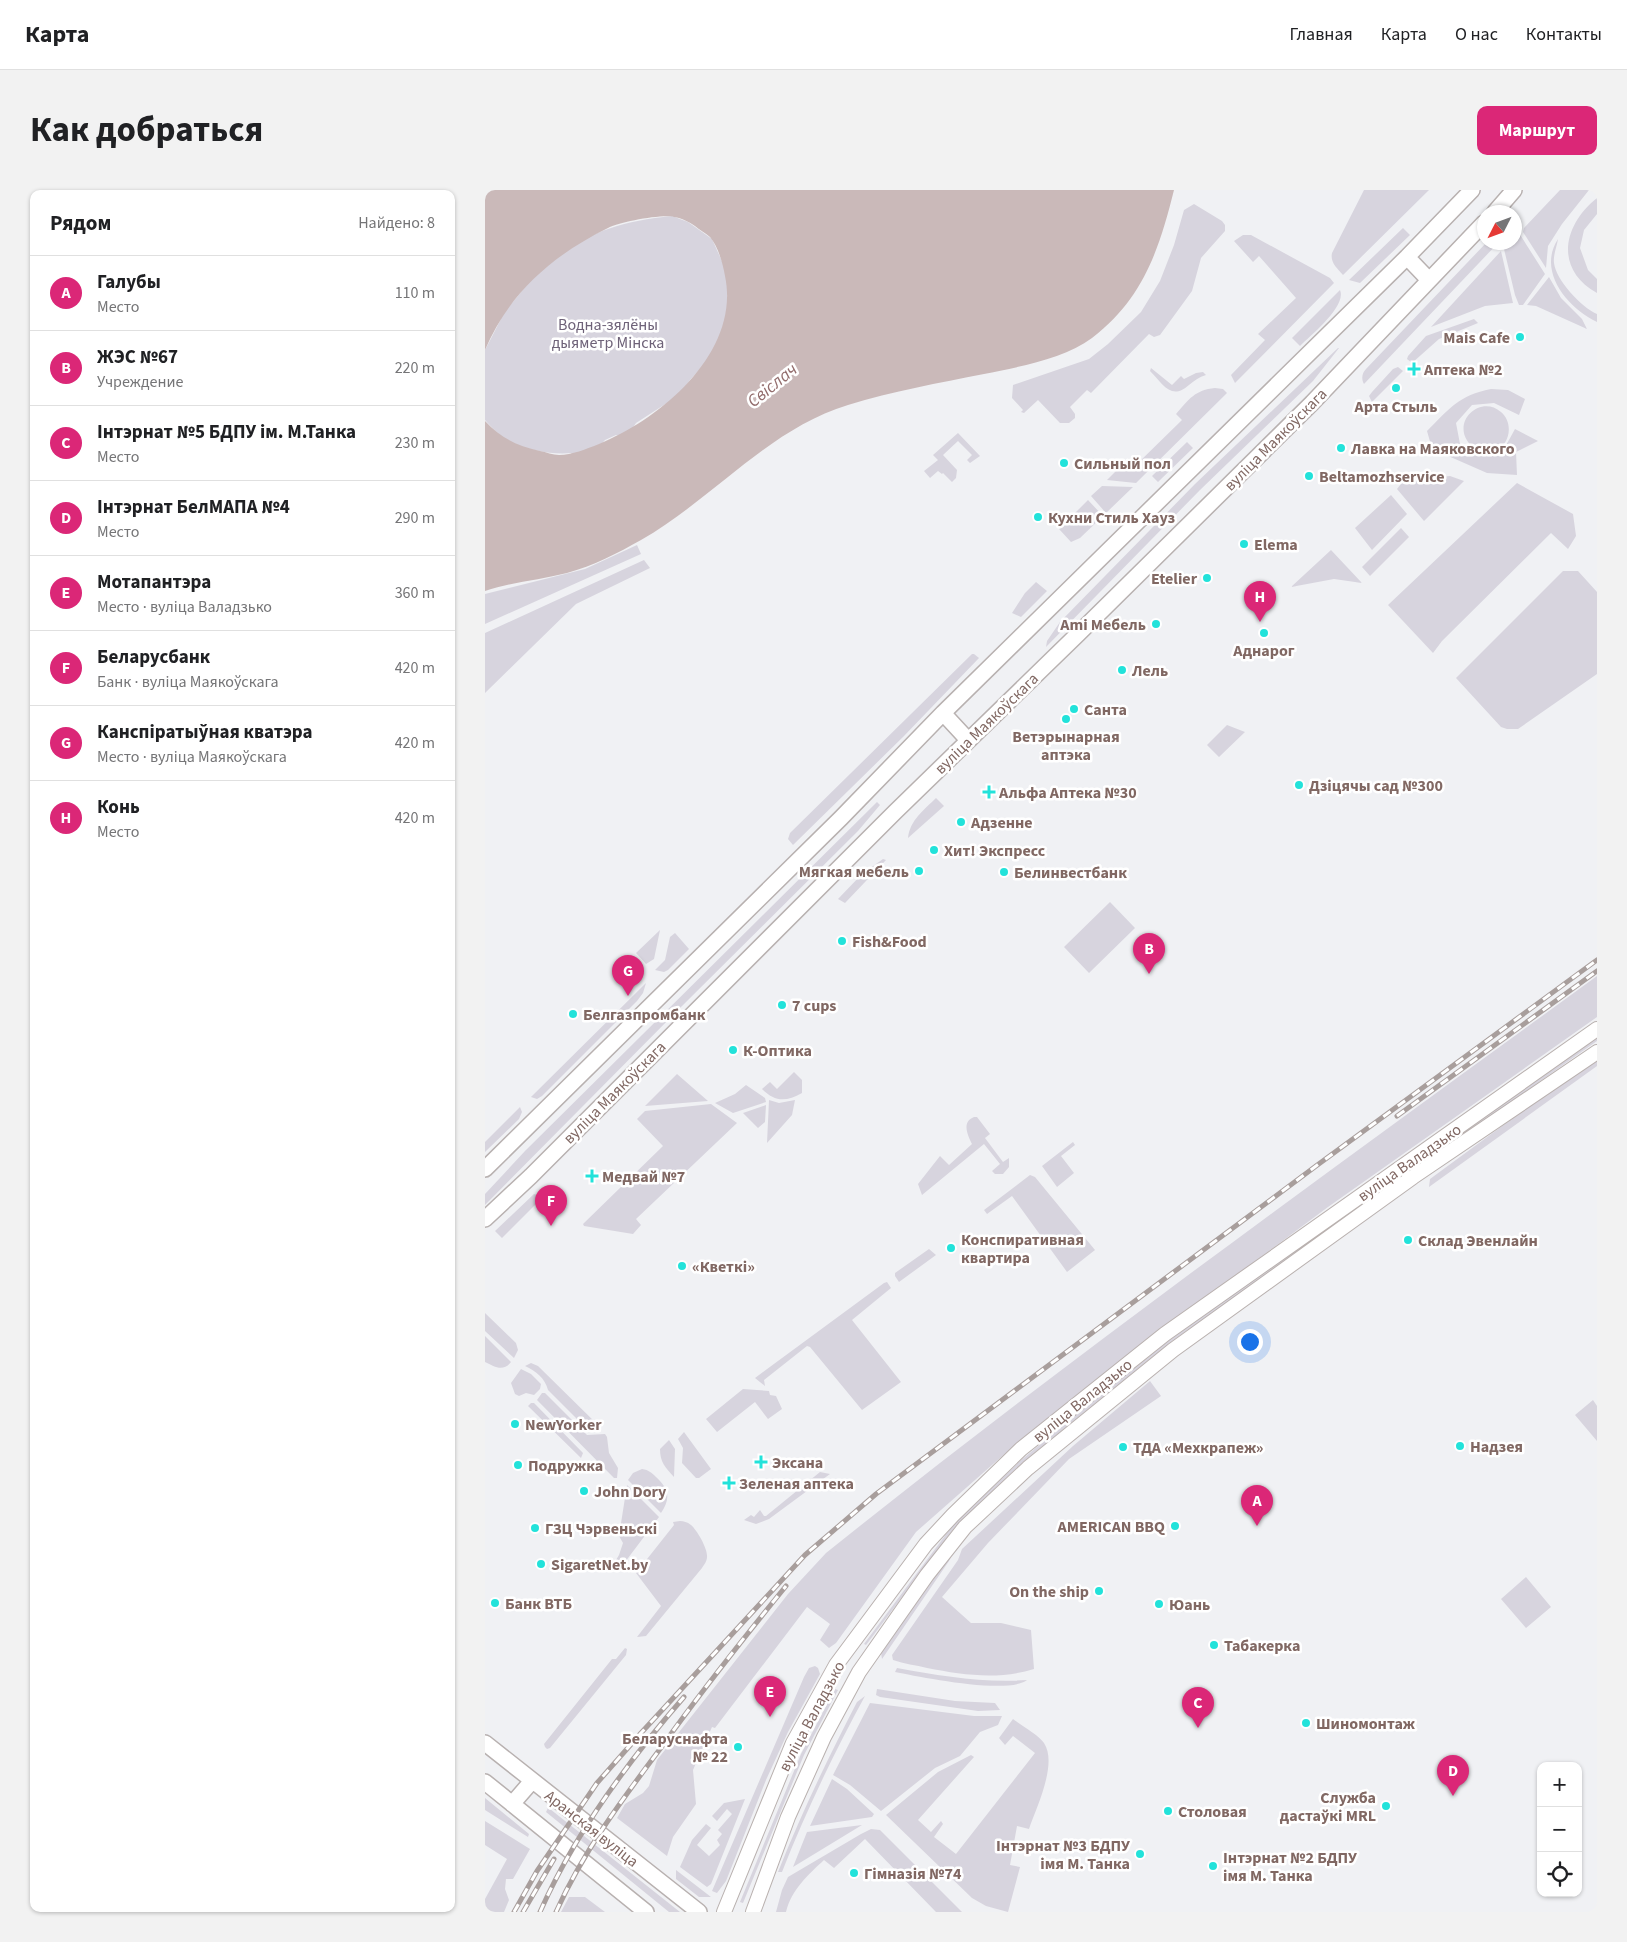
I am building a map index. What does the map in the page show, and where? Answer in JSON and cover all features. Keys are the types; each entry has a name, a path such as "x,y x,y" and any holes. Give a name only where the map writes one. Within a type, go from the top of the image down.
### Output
{"main road":[{"path":"485,1170 841,818 943,713 1407,257 1472,190"},
{"path":"1501,205 1514,190"},
{"name":"вуліца Маякоўскага","path":"485,1219 531,1176 968,740 1312,403 1477,231"},
{"path":"1407,257 1429,280"},
{"path":"943,713 968,740"},
{"name":"вуліца Валадзько","path":"724,1912 793,1743 836,1665 926,1544 953,1515 1021,1450 1165,1334 1597,1028"},
{"name":"вуліца Валадзько","path":"753,1912 788,1817 824,1737 859,1672 927,1575 965,1527 1028,1468 1173,1350 1413,1177 1597,1052"},
{"name":"Аранская вуліца","path":"485,1743 699,1912"},
{"path":"512,1804 532,1781"},
{"name":"Аранская вуліца","path":"485,1782 646,1912"}],"green space":[{"path":"1364,190 1429,190 1343,275 1333,263 1332,253"},
{"path":"1560,190 1589,190 1562,224 1548,246 1546,268 1523,232 1524,228"},
{"path":"1597,198 1597,214 1584,230 1580,248 1588,270 1597,279 1597,293 1583,283 1574,272 1569,260 1568,247 1577,221 1585,209"},
{"path":"1194,204 1222,221 1225,225 1225,231 1201,258 1192,291 1160,335 1154,337 1149,334 1091,393 1087,390 1070,407 1075,414 1075,418 1069,423 1060,423 1038,400 1024,413 1021,412 1023,410 1012,398 1013,385 1089,359 1108,344 1141,312 1160,281 1174,245 1184,210"},
{"name":"Водна-зялёны дыяметр Мінска","path":"672,216 688,222 712,239 730,279 727,287 727,316 717,350 690,380 673,403 667,403 636,423 632,429 621,436 616,435 605,440 598,448 574,458 571,453 549,453 526,448 512,443 501,436 485,420 485,350 501,319 500,314 540,271 586,238 617,226"},
{"path":"1403,228 1410,235 1360,283 1349,280"},
{"path":"1243,235 1251,235 1330,278 1334,283 1235,383 1231,375 1265,340 1258,334 1296,298 1259,256 1253,262 1234,241"},
{"path":"1522,238 1545,274 1523,305 1519,305 1504,250 1522,250"},
{"path":"1558,239 1554,263 1559,277 1577,299 1597,314 1597,322 1575,308 1558,287 1553,276 1551,264 1552,251"},
{"path":"1479,250 1491,250 1364,384 1362,376 1366,369"},
{"path":"1501,251 1513,303 1485,306 1431,327"},
{"path":"1549,277 1561,298 1582,319 1587,329 1536,306 1527,305"},
{"path":"1340,290 1341,297 1333,312 1300,346 1292,338"},
{"path":"1474,319 1478,323 1439,339 1412,363 1407,359 1426,336"},
{"path":"1338,348 1313,381 1200,490 1046,647 1047,641 1060,622 1195,484"},
{"path":"1398,367 1403,371 1372,402 1369,396 1393,369"},
{"path":"1151,368 1172,385 1181,376 1184,379 1203,372 1206,375 1197,379 1183,390 1172,391 1159,381 1150,371"},
{"path":"1215,388 1223,389 1227,393 1136,483 1107,480 1129,458 1136,465 1182,420 1176,414 1193,396 1202,391"},
{"path":"1491,389 1508,390 1525,399 1519,415 1494,403 1472,405 1456,423 1460,444 1479,452 1469,443 1464,433 1464,424 1474,410 1492,407 1501,412 1505,417 1508,422 1509,433 1500,448 1493,452 1480,452 1489,456 1504,449 1515,429 1538,441 1516,452 1517,475 1487,473 1446,455 1431,445 1427,431 1448,410 1462,399"},
{"path":"958,433 980,456 970,463 967,460 972,455 958,441 943,455 957,470 956,478 952,482 943,473 938,471 930,478 924,471 938,460 933,455"},
{"path":"1187,442 1193,448 1158,482 1152,476"},
{"path":"1450,476 1464,481 1424,521 1397,489 1404,480"},
{"path":"1517,483 1573,514 1576,536 1568,549 1551,533 1442,641 1433,653 1388,605"},
{"path":"1102,486 1133,487 1106,513 1091,496"},
{"path":"1391,495 1407,514 1372,550 1355,528"},
{"path":"1088,500 1103,516 1080,538 1071,542 1059,529"},
{"path":"1401,528 1409,537 1370,576 1362,567"},
{"path":"637,545 641,554 485,624 485,594 585,569"},
{"path":"1331,550 1362,583 1334,579 1291,587"},
{"path":"644,560 650,568 576,604 485,693 485,633"},
{"path":"1563,571 1578,571 1597,592 1597,674 1518,729 1501,727 1456,678"},
{"path":"1036,582 1047,591 1021,617 1012,613 1025,593"},
{"path":"972,654 979,658 904,736 793,845 788,839 790,833"},
{"path":"1227,725 1245,732 1219,757 1207,745"},
{"path":"936,798 944,806 908,838 912,826 922,811"},
{"path":"877,802 880,805 858,831 485,1205 485,1194 525,1151"},
{"path":"883,859 886,860 845,903 838,899 862,874"},
{"path":"1110,902 1135,928 1089,973 1064,947"},
{"path":"660,930 654,959 646,964 636,953"},
{"path":"675,933 689,949 668,970 664,972 655,970 665,960 670,937"},
{"path":"1597,976 1597,1017 1328,1207 1129,1355 1017,1443 916,1532 836,1643 829,1648 820,1640 830,1624 807,1607 715,1728 712,1727 693,1770 696,1804 673,1837 667,1856 617,1818 625,1804 643,1793 649,1786 657,1760 788,1594 826,1553 1112,1332"},
{"path":"646,983 643,993 637,1001 542,1096 537,1099 531,1097"},
{"path":"1597,1038 1597,1041 1172,1341 1021,1464 955,1527 866,1645 864,1644 953,1525 1019,1462 1075,1415 1171,1339"},
{"path":"1597,1060 1597,1066 1429,1187 1430,1179 1543,1096"},
{"path":"794,1072 802,1080 802,1093 791,1098 781,1099 771,1096 762,1089 770,1082 777,1089"},
{"path":"677,1074 708,1101 645,1106"},
{"path":"746,1085 765,1098 766,1102 733,1113 715,1103 735,1094"},
{"path":"769,1100 779,1103 795,1100 792,1115 767,1143"},
{"path":"711,1104 737,1123 636,1219 641,1225 633,1234 584,1226 583,1224 663,1146 637,1119 645,1111"},
{"path":"766,1105 765,1122 758,1128 743,1113"},
{"path":"520,1107 522,1112 519,1119 485,1152 485,1142"},
{"path":"977,1117 990,1134 985,1138 1003,1162 1009,1158 1009,1167 1003,1174 995,1174 992,1171 1000,1164 984,1144 922,1195 918,1184 940,1156 949,1165 972,1144 967,1133 967,1126 970,1119"},
{"path":"1073,1142 1075,1145 1061,1156 1074,1173 1057,1187 1042,1166"},
{"path":"1030,1175 1035,1177 1095,1250 1067,1272 1012,1196 987,1214 984,1210"},
{"path":"534,1194 540,1196 539,1201 502,1238 495,1231"},
{"path":"929,1249 936,1255 899,1282 895,1273"},
{"path":"887,1282 891,1288 852,1320 901,1382 862,1410 810,1347 807,1346 764,1380 765,1386 755,1378 884,1283"},
{"path":"485,1313 516,1343 518,1350 514,1358 485,1331"},
{"path":"485,1336 511,1362 508,1365 499,1368 485,1362"},
{"path":"531,1363 538,1366 601,1428 600,1430 588,1430 548,1390 545,1382 539,1375 525,1366"},
{"path":"521,1369 531,1374 541,1384 540,1389 534,1395 526,1393 519,1396 515,1394 511,1383"},
{"path":"1150,1381 1161,1396 1069,1459 988,1543 942,1597 971,1623 1001,1623 1031,1630 1034,1669 1007,1674 980,1675 940,1671 893,1660 892,1655 958,1560 962,1549 1073,1446"},
{"path":"743,1389 769,1391 770,1395 776,1396 782,1409 768,1419 755,1402 717,1432 706,1419"},
{"path":"542,1393 545,1393 587,1435 605,1434 609,1453 618,1468 617,1478 614,1478 537,1400"},
{"path":"1593,1400 1597,1406 1597,1441 1575,1415"},
{"path":"534,1403 583,1453 581,1458 528,1406"},
{"path":"684,1432 711,1469 699,1478 696,1478 682,1463 683,1448 678,1439"},
{"path":"669,1440 675,1449 674,1477 664,1464 660,1454 660,1449"},
{"path":"642,1469 653,1474 666,1490 666,1503 661,1513 628,1480 633,1473"},
{"path":"820,1472 830,1474 769,1519 756,1524 744,1520 751,1515 754,1517 760,1510 766,1516"},
{"path":"627,1485 659,1517 619,1570 613,1565 623,1543 619,1536"},
{"path":"673,1522 688,1523 696,1531 706,1549 707,1560 646,1636 637,1637 661,1606 636,1573 674,1525"},
{"path":"951,1557 882,1659 881,1653 933,1577"},
{"path":"1526,1577 1551,1607 1526,1628 1501,1599"},
{"path":"625,1648 627,1649 626,1655 550,1748 547,1749 544,1744 612,1659 616,1659"},
{"path":"815,1666 820,1674 788,1732 766,1780 726,1881 717,1893 712,1891 804,1677 809,1668"},
{"path":"897,1668 978,1680 1027,1680 1017,1684 1002,1686 963,1684 895,1672"},
{"path":"835,1689 838,1690 804,1755 743,1903 740,1902 801,1754"},
{"path":"877,1689 955,1701 995,1703 1000,1710 978,1711 880,1697 876,1695"},
{"path":"865,1696 821,1782 782,1872 778,1872 805,1807 836,1744 857,1702"},
{"path":"870,1703 974,1716 1002,1716 998,1725 980,1732 960,1756 935,1768 881,1811 850,1785 833,1775"},
{"path":"1013,1719 1042,1740 1048,1752 1049,1762 1041,1798 1029,1829 1017,1826 1010,1865 1020,1867 1008,1912 986,1906 972,1898 886,1815 938,1772 971,1755 974,1757 918,1820 931,1832 941,1821 943,1824 934,1837 956,1854 1035,1753 1013,1736 1005,1745 999,1738"},
{"path":"832,1779 847,1789 874,1814 872,1817 810,1826"},
{"path":"485,1798 529,1834 528,1837 485,1810"},
{"path":"745,1799 711,1884 707,1887 680,1867 692,1840 706,1824 711,1828 697,1845 709,1856 720,1845 717,1840 722,1834 718,1830 732,1814 727,1809 717,1821 712,1816 724,1803"},
{"path":"548,1808 680,1912 669,1912 546,1812"},
{"path":"485,1821 530,1849 513,1879 506,1879 505,1889 509,1900 504,1912 485,1912 485,1899 507,1859 485,1845"},
{"path":"862,1825 793,1867 807,1832"},
{"path":"871,1829 880,1830 962,1912 936,1912 865,1839 834,1868 824,1860 796,1890 786,1912 776,1912 788,1877"},
{"path":"676,1870 711,1897 699,1897 676,1879"},
{"path":"569,1897 585,1897 605,1912 561,1912"}],"water":[{"name":"Свіслач","path":"485,190 1174,190 1162,233 1147,272 1124,307 1110,323 1081,345 1068,352 1040,361 882,396 848,405 819,416 766,448 667,523 623,550 577,570 485,591 485,421 503,437 517,444 557,455 579,451 623,433 647,418 670,400 691,379 709,356 721,331 727,304 723,266 718,250 710,237 683,219 668,216 641,219 608,228 569,250 551,263 520,293 495,330 485,350"}],"railway":[{"path":"514,1912 537,1871 597,1783 805,1555 876,1494 1316,1166 1597,960"},
{"path":"1397,1116 1597,971"},
{"path":"556,1912 590,1848 617,1808 706,1687 786,1586"},
{"path":"540,1912 569,1855 604,1799 643,1746 684,1697"},
{"path":"523,1912 554,1859"}],"place":[{"name":"Mais Cafe","path":"1520,337"},
{"name":"Аптека №2","path":"1414,369"},
{"name":"Арта Стыль","path":"1396,388"},
{"name":"Лавка на Маяковского","path":"1341,448"},
{"name":"Сильный пол","path":"1064,463"},
{"name":"Beltamozhservice","path":"1309,476"},
{"name":"Кухни Стиль Хауз","path":"1038,517"},
{"name":"Elema","path":"1244,544"},
{"name":"Etelier","path":"1207,578"},
{"name":"Конь","path":"1260,622"},
{"name":"Ami Мебель","path":"1156,624"},
{"name":"Аднарог","path":"1264,633"},
{"name":"Лель","path":"1122,670"},
{"name":"Санта","path":"1074,709"},
{"name":"Ветэрынарная аптэка","path":"1066,719"},
{"name":"Дзіцячы сад №300","path":"1299,785"},
{"name":"Альфа Аптека №30","path":"989,792"},
{"name":"Адзенне","path":"961,822"},
{"name":"Хит! Экспресс","path":"934,850"},
{"name":"Мягкая мебель","path":"919,871"},
{"name":"Белинвестбанк","path":"1004,872"},
{"name":"Fish&Food","path":"842,941"},
{"name":"ЖЭС №67","path":"1149,974"},
{"name":"Канспіратыўная кватэра","path":"628,996"},
{"name":"7 cups","path":"782,1005"},
{"name":"Белгазпромбанк","path":"573,1014"},
{"name":"К-Оптика","path":"733,1050"},
{"name":"Медвай №7","path":"592,1176"},
{"name":"Беларусбанк","path":"551,1226"},
{"name":"Склад Эвенлайн","path":"1408,1240"},
{"name":"Конспиративная квартира","path":"951,1248"},
{"name":"«Кветкі»","path":"682,1266"},
{"name":"NewYorker","path":"515,1424"},
{"name":"Надзея","path":"1460,1446"},
{"name":"ТДА «Мехкрапеж»","path":"1123,1447"},
{"name":"Эксана","path":"761,1462"},
{"name":"Подружка","path":"518,1465"},
{"name":"Зеленая аптека","path":"729,1483"},
{"name":"John Dory","path":"584,1491"},
{"name":"AMERICAN BBQ","path":"1175,1526"},
{"name":"Галубы","path":"1257,1526"},
{"name":"ГЗЦ Чэрвеньскі","path":"535,1528"},
{"name":"SigaretNet.by","path":"541,1564"},
{"name":"On the ship","path":"1099,1591"},
{"name":"Банк ВТБ","path":"495,1603"},
{"name":"Юань","path":"1159,1604"},
{"name":"Табакерка","path":"1214,1645"},
{"name":"Мотапантэра","path":"770,1717"},
{"name":"Шиномонтаж","path":"1306,1723"},
{"name":"Інтэрнат №5 БДПУ ім. М.Танка","path":"1198,1728"},
{"name":"Беларуснафта № 22","path":"738,1747"},
{"name":"Інтэрнат БелМАПА №4","path":"1453,1796"},
{"name":"Служба дастаўкі MRL","path":"1386,1806"},
{"name":"Столовая","path":"1168,1811"},
{"name":"Інтэрнат №3 БДПУ імя М. Танка","path":"1140,1854"},
{"name":"Інтэрнат №2 БДПУ імя М. Танка","path":"1213,1866"},
{"name":"Гімназія №74","path":"854,1873"}]}
